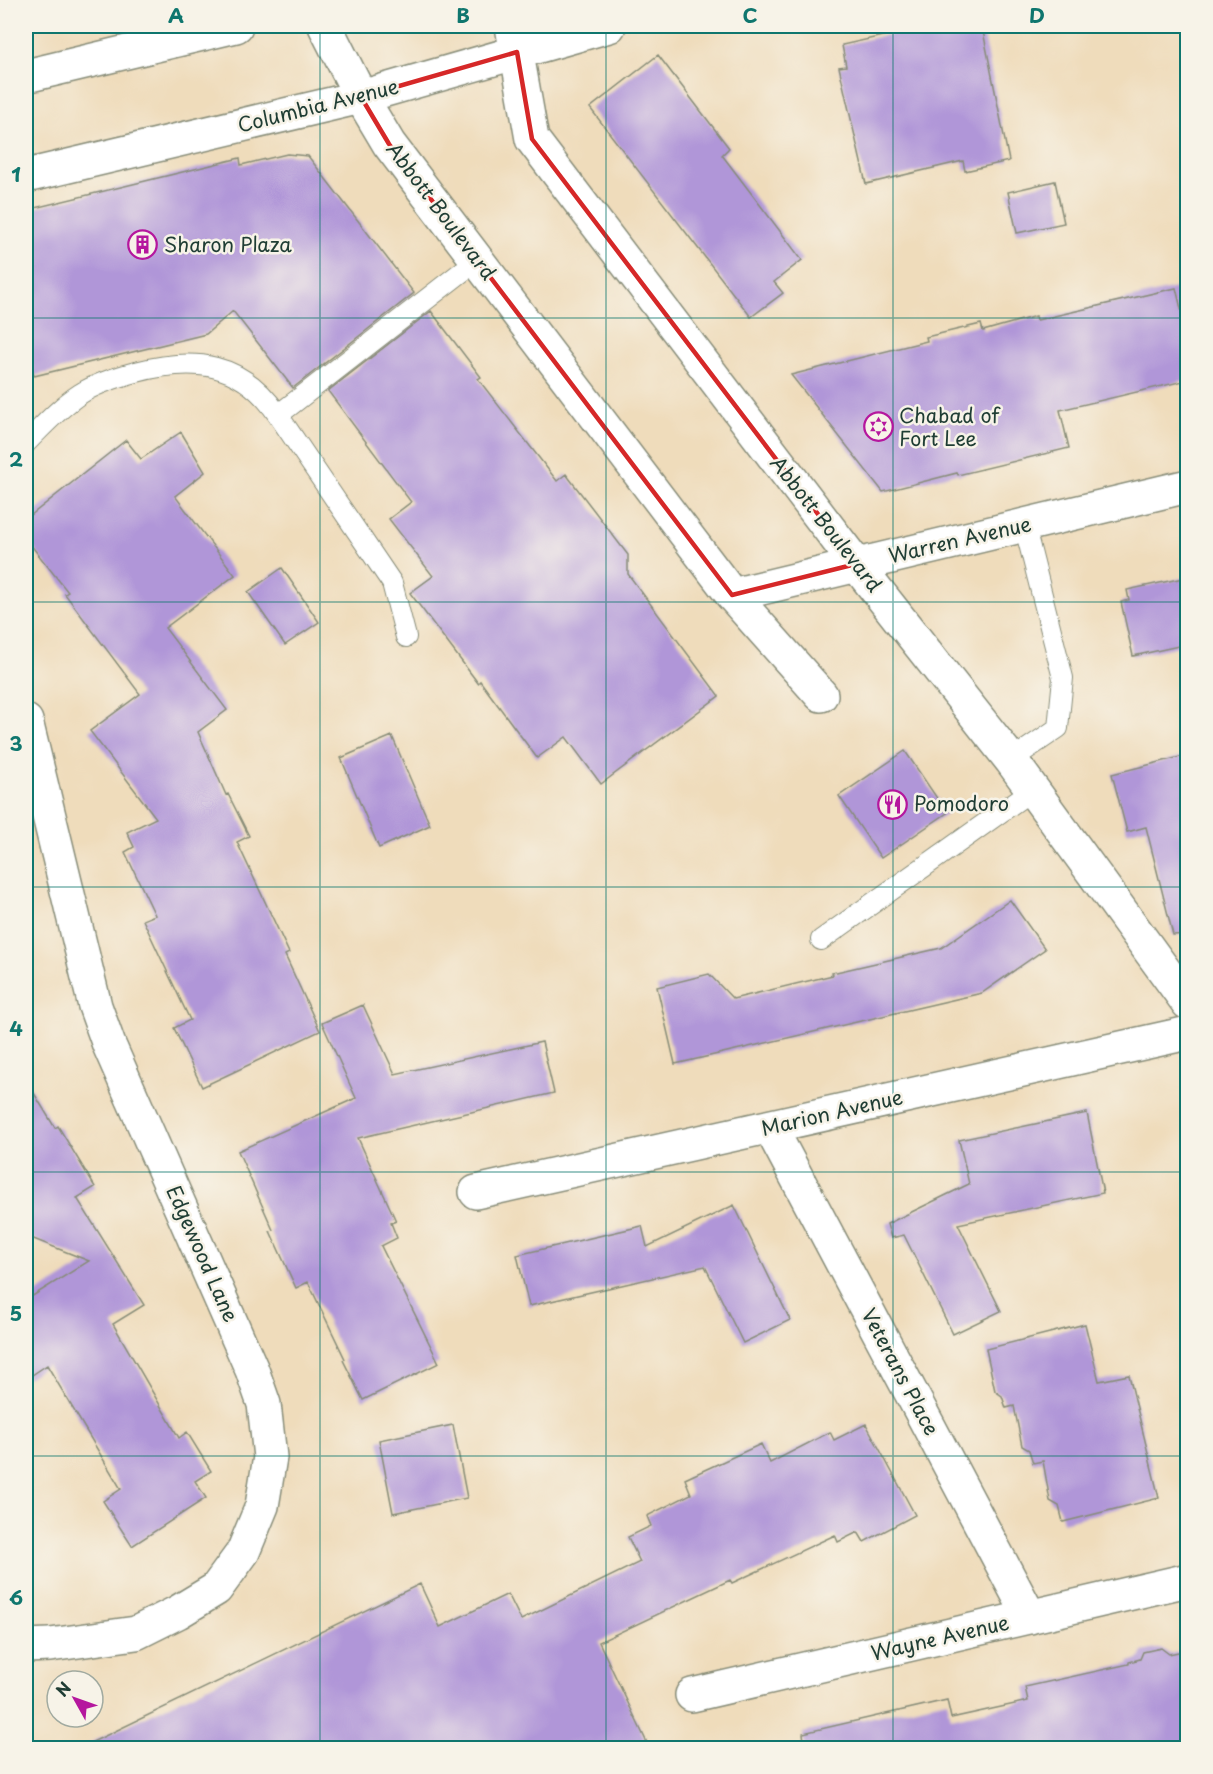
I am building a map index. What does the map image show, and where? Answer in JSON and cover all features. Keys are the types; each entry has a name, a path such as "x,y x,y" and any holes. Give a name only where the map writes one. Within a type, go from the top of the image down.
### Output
{"street":[{"path":"26,76 236,26"},
{"name":"Abbott Boulevard","path":"325,26 361,97 389,144 732,595 821,695"},
{"name":"Columbia Avenue","path":"26,176 361,97 514,39 609,26"},
{"name":"Abbott Boulevard","path":"514,39 531,139 856,564 1011,760 1188,1003"},
{"name":"Warren Avenue","path":"732,595 1188,486"},
{"name":"Edgewood Lane","path":"26,722 94,1006 252,1370 264,1404 270,1457 262,1506 243,1552 216,1589 178,1612 136,1633 50,1645 26,1646"},
{"name":"Marion Avenue","path":"476,1192 1188,1033"},
{"name":"Veterans Place","path":"770,1127 1030,1617"},
{"name":"Wayne Avenue","path":"692,1695 1188,1580"}],"lane":[{"path":"278,415 477,260"},
{"path":"26,443 53,416 81,393 112,379 156,367 201,364 226,370 249,384 270,402 392,583 406,637"},
{"path":"1011,760 1058,728 1063,678 1024,524"},
{"path":"821,940 1032,790"}],"highlighted area":[{"path":"517,52 532,139 856,564 732,595 389,144 361,97"}],"building":[{"path":"928,26 982,26 1009,161 965,171 963,161 866,184 839,67 846,66 842,45"},
{"path":"658,55 729,148 722,155 802,260 774,282 783,293 751,317 590,108"},
{"name":"Sharon Plaza","path":"287,154 308,156 414,293 293,388 233,311 206,334 34,376 26,341 26,210 240,158 241,165"},
{"path":"1055,181 1064,223 1017,233 1008,192"},
{"path":"1176,288 1188,337 1188,380 1060,410 1069,448 883,492 791,375 927,341 926,337 981,324 983,331 1036,316 1037,320"},
{"path":"431,311 481,377 478,379 557,481 566,474 628,555 628,574 719,696 601,784 566,737 537,758 410,593 433,576 389,519 411,502 328,391"},
{"path":"181,432 205,472 175,496 235,575 165,628 227,710 198,732 226,795 228,794 249,836 237,842 289,953 285,955 320,1031 202,1087 174,1028 190,1020 143,920 155,915 125,852 134,847 127,832 156,818 90,731 140,694 65,594 68,592 26,539 26,519 126,440 141,459"},
{"path":"282,568 319,622 285,645 248,592"},
{"path":"1188,577 1188,644 1133,656 1121,602 1129,600 1127,590"},
{"path":"392,736 430,825 379,848 341,758"},
{"name":"Pomodoro","path":"905,751 947,813 881,858 839,796"},
{"path":"1188,755 1188,934 1173,935 1146,827 1127,832 1112,774"},
{"path":"1010,900 1045,949 982,993 675,1064 657,987 709,974 733,999 833,975 832,973 941,948"},
{"path":"363,1005 395,1074 542,1042 554,1093 358,1138 396,1221 391,1223 397,1238 381,1246 439,1363 363,1400 308,1282 296,1288 238,1151 356,1098 322,1023"},
{"path":"26,1080 55,1128 58,1126 95,1187 77,1198 144,1305 113,1324 179,1438 187,1432 211,1471 195,1481 206,1498 132,1546 103,1501 121,1489 47,1365 26,1379 26,1300 89,1261 26,1236"},
{"path":"1087,1113 1103,1193 958,1224 1001,1311 953,1334 904,1235 891,1238 887,1224 969,1184 959,1140"},
{"path":"734,1205 790,1320 743,1343 705,1266 529,1306 517,1255 642,1226 647,1247"},
{"path":"1085,1324 1099,1381 1129,1375 1159,1498 1063,1522 1059,1506 1050,1501 1043,1461 1033,1463 1029,1450 1022,1446 1014,1406 1006,1408 1002,1396 995,1391 986,1349"},
{"path":"866,1424 915,1515 864,1542 858,1532 838,1542 835,1535 732,1583 730,1580 599,1642 650,1749 78,1749 420,1584 440,1627 508,1594 521,1620 640,1562 628,1537 651,1526 647,1516 691,1494 685,1479 761,1444 770,1463 830,1432 834,1440"},
{"path":"453,1425 467,1498 393,1513 379,1440"},
{"path":"1161,1648 1169,1654 1188,1650 1188,1749 805,1749 803,1733 947,1700 951,1718 1028,1701 1025,1687 1129,1664 1129,1662 1140,1659 1143,1652"}],"place":[{"name":"Sharon Plaza","path":"143,245"},
{"name":"Chabad of Fort Lee","path":"878,427"},
{"name":"Pomodoro","path":"893,804"}]}
